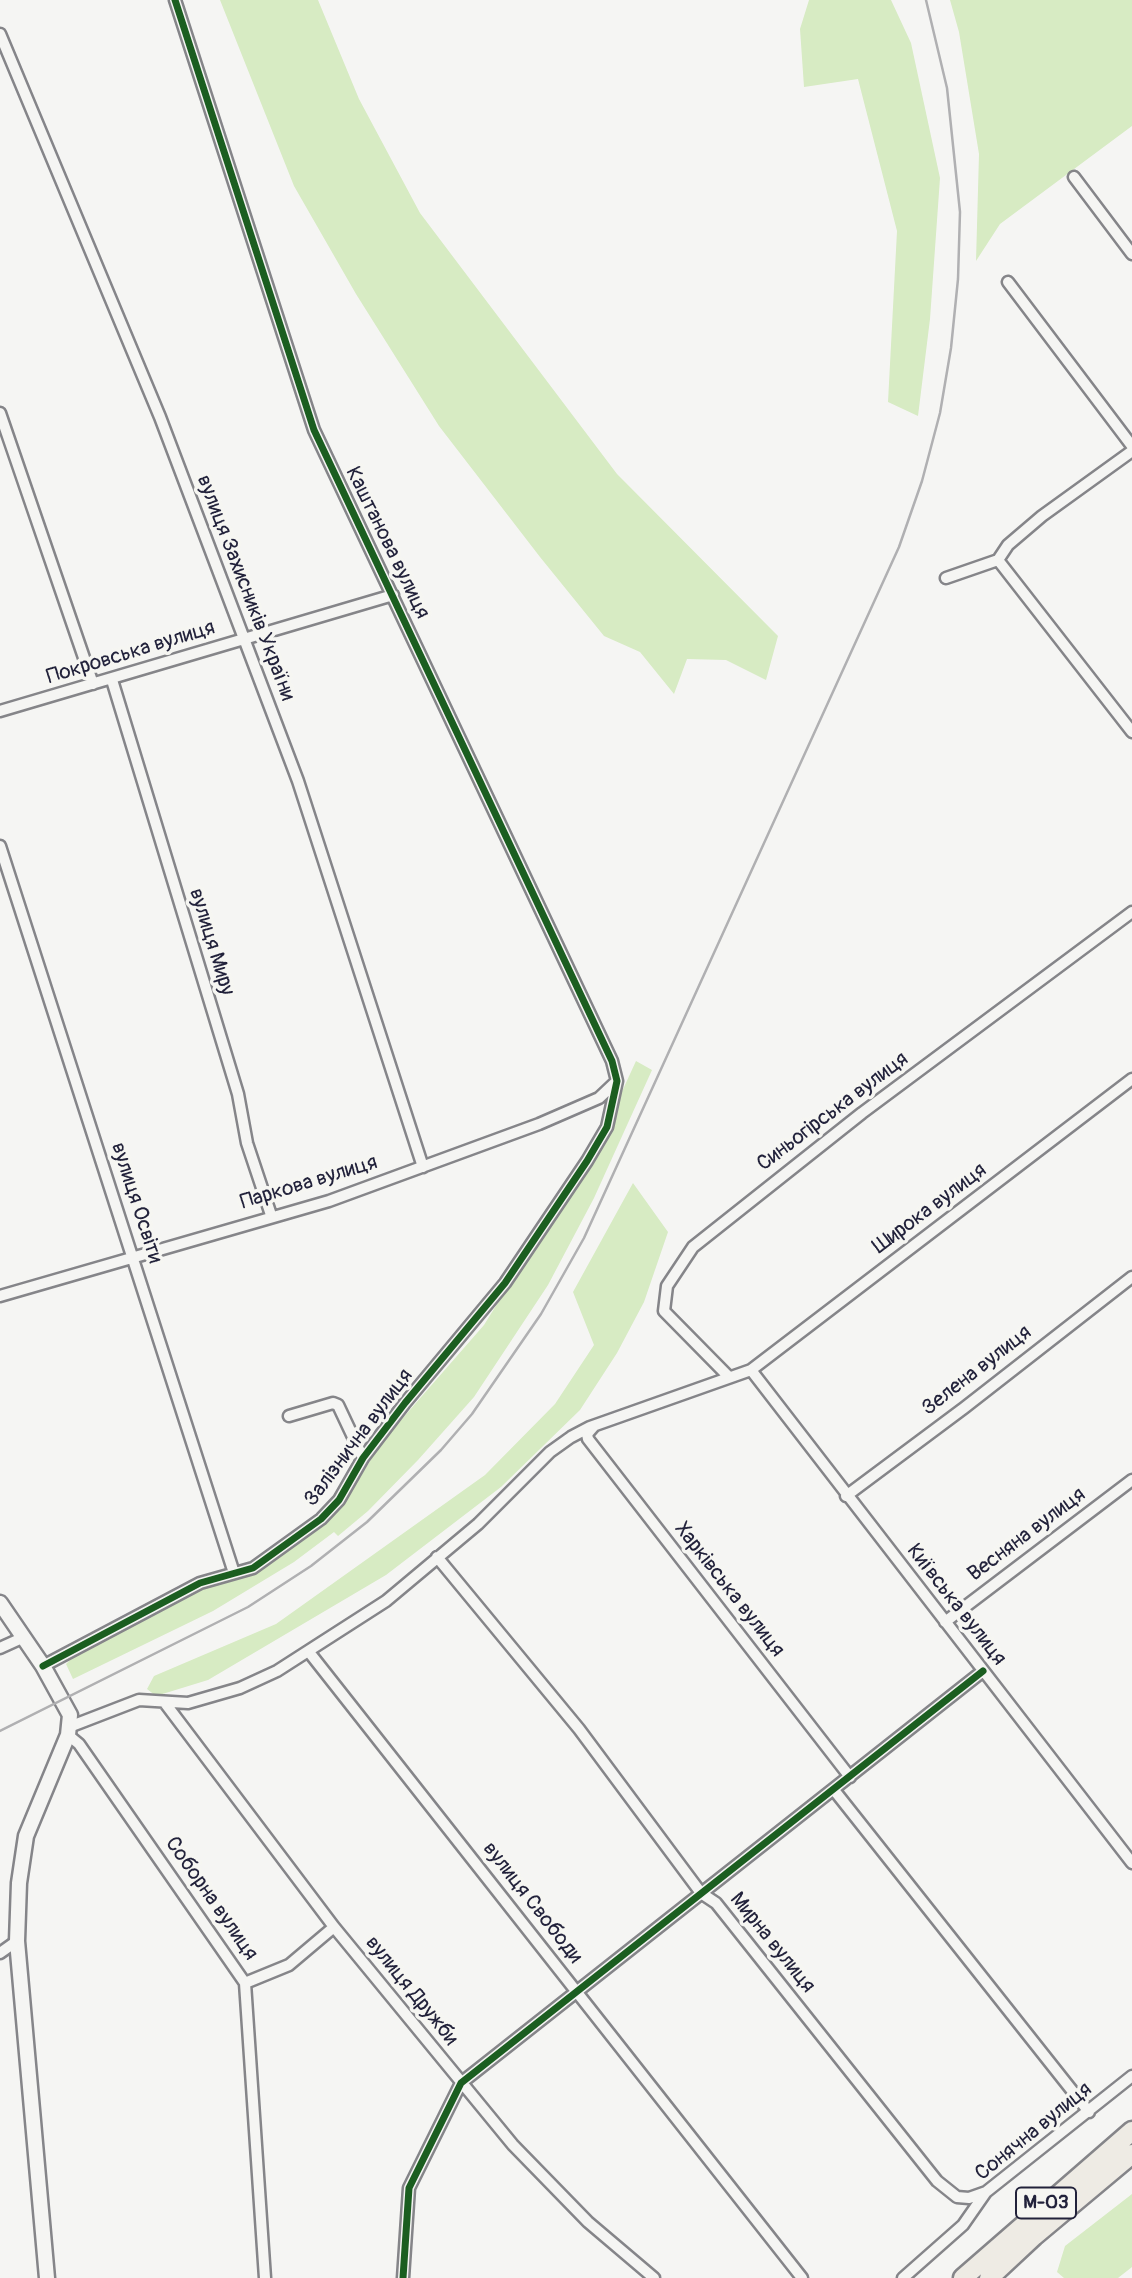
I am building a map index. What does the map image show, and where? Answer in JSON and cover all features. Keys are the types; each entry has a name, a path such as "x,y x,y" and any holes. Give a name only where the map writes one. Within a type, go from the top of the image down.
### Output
{"highway":[{"name":"М-03","path":"963,2278 1132,2131"},
{"name":"М-03","path":"989,2278 1034,2235 1132,2154"}],"street":[{"name":"Каштанова вулиця","path":"175,0 314,430 612,1061 617,1081"},
{"name":"вулиця Захисників України","path":"0,33 160,417 298,781 423,1167"},
{"path":"1074,177 1132,254"},
{"path":"1008,282 1132,446"},
{"path":"0,413 93,684"},
{"path":"946,578 998,560 1007,545 1042,516 1132,451"},
{"path":"998,560 1132,732"},
{"name":"Покровська вулиця","path":"0,712 393,595"},
{"name":"вулиця Миру","path":"112,680 238,1094 247,1143 271,1215"},
{"name":"вулиця Освіти","path":"0,846 234,1573"},
{"name":"Синьогірська вулиця","path":"729,1377 664,1311 667,1286 693,1247 862,1113 1132,912"},
{"name":"Широка вулиця","path":"69,1731 139,1700 188,1703 240,1688 309,1651 386,1601 478,1524 550,1452 595,1425 751,1370 1132,1079"},
{"name":"Паркова вулиця","path":"0,1296 271,1215 329,1201 482,1146 599,1098 617,1081"},
{"name":"Залізнична вулиця","path":"43,1666 200,1584 262,1562 320,1520 339,1500 363,1458 505,1283 607,1127 617,1081"},
{"name":"Зелена вулиця","path":"846,1496 1132,1277"},
{"name":"Київська вулиця","path":"751,1370 1132,1863"},
{"path":"289,1416 335,1403 341,1409 363,1458"},
{"name":"Харківська вулиця","path":"595,1425 587,1434 588,1439 850,1777"},
{"name":"Весняна вулиця","path":"945,1622 1132,1480"},
{"name":"Мирна вулиця","path":"437,1557 579,1729 701,1893 716,1903 942,2187 963,2198 986,2192"},
{"path":"0,1603 54,1682 70,1715 69,1731 26,1836 19,1883 17,1941 47,2278"},
{"path":"0,1648 22,1637"},
{"name":"вулиця Свободи","path":"309,1651 802,2278"},
{"path":"403,2278 409,2188 461,2083 983,1671"},
{"name":"вулиця Дружби","path":"166,1703 334,1927 513,2145 589,2222 654,2278"},
{"name":"Соборна вулиця","path":"69,1731 245,1983 265,2278"},
{"path":"834,1790 1089,2112"},
{"path":"245,1983 289,1965 334,1927"},
{"path":"0,1952 17,1941"},
{"name":"Сонячна вулиця","path":"903,2278 963,2225 986,2192 1132,2076"}],"green space":[{"path":"220,0 318,0 359,99 420,213 617,474 778,636 766,680 726,660 687,659 674,694 640,652 604,636 540,557 439,426 356,294 294,186"},
{"path":"809,0 891,0 911,43 940,178 930,319 918,416 888,402 897,231 858,79 804,87 800,29"},
{"path":"950,0 1132,0 1132,126 1000,224 976,261 979,154 959,32"},
{"path":"636,1061 652,1070 594,1198 548,1285 474,1397 418,1460 368,1511 338,1536 334,1532 294,1562 213,1611 73,1679 66,1664 71,1659 199,1588 240,1573 320,1520 357,1482 381,1443 484,1325 602,1135"},
{"path":"633,1183 668,1232 644,1302 617,1353 580,1410 501,1487 386,1575 208,1680 156,1696 147,1689 154,1676 276,1624 485,1475 555,1404 594,1345 573,1292"},
{"path":"1132,2194 1132,2267 1118,2278 1064,2278 1057,2272 1065,2246"}],"railway":[{"path":"0,1731 248,1607 311,1566 367,1522 441,1450 472,1414 541,1314 584,1238 899,547 922,481 940,413 951,348 958,279 960,212 947,88 926,0"}],"cycle path":[{"path":"43,1666 200,1583 253,1568 321,1519 339,1500 363,1458 405,1403 505,1283 607,1127 617,1081 612,1061 314,430 175,0"},
{"path":"403,2278 409,2188 461,2083 983,1671"}]}
